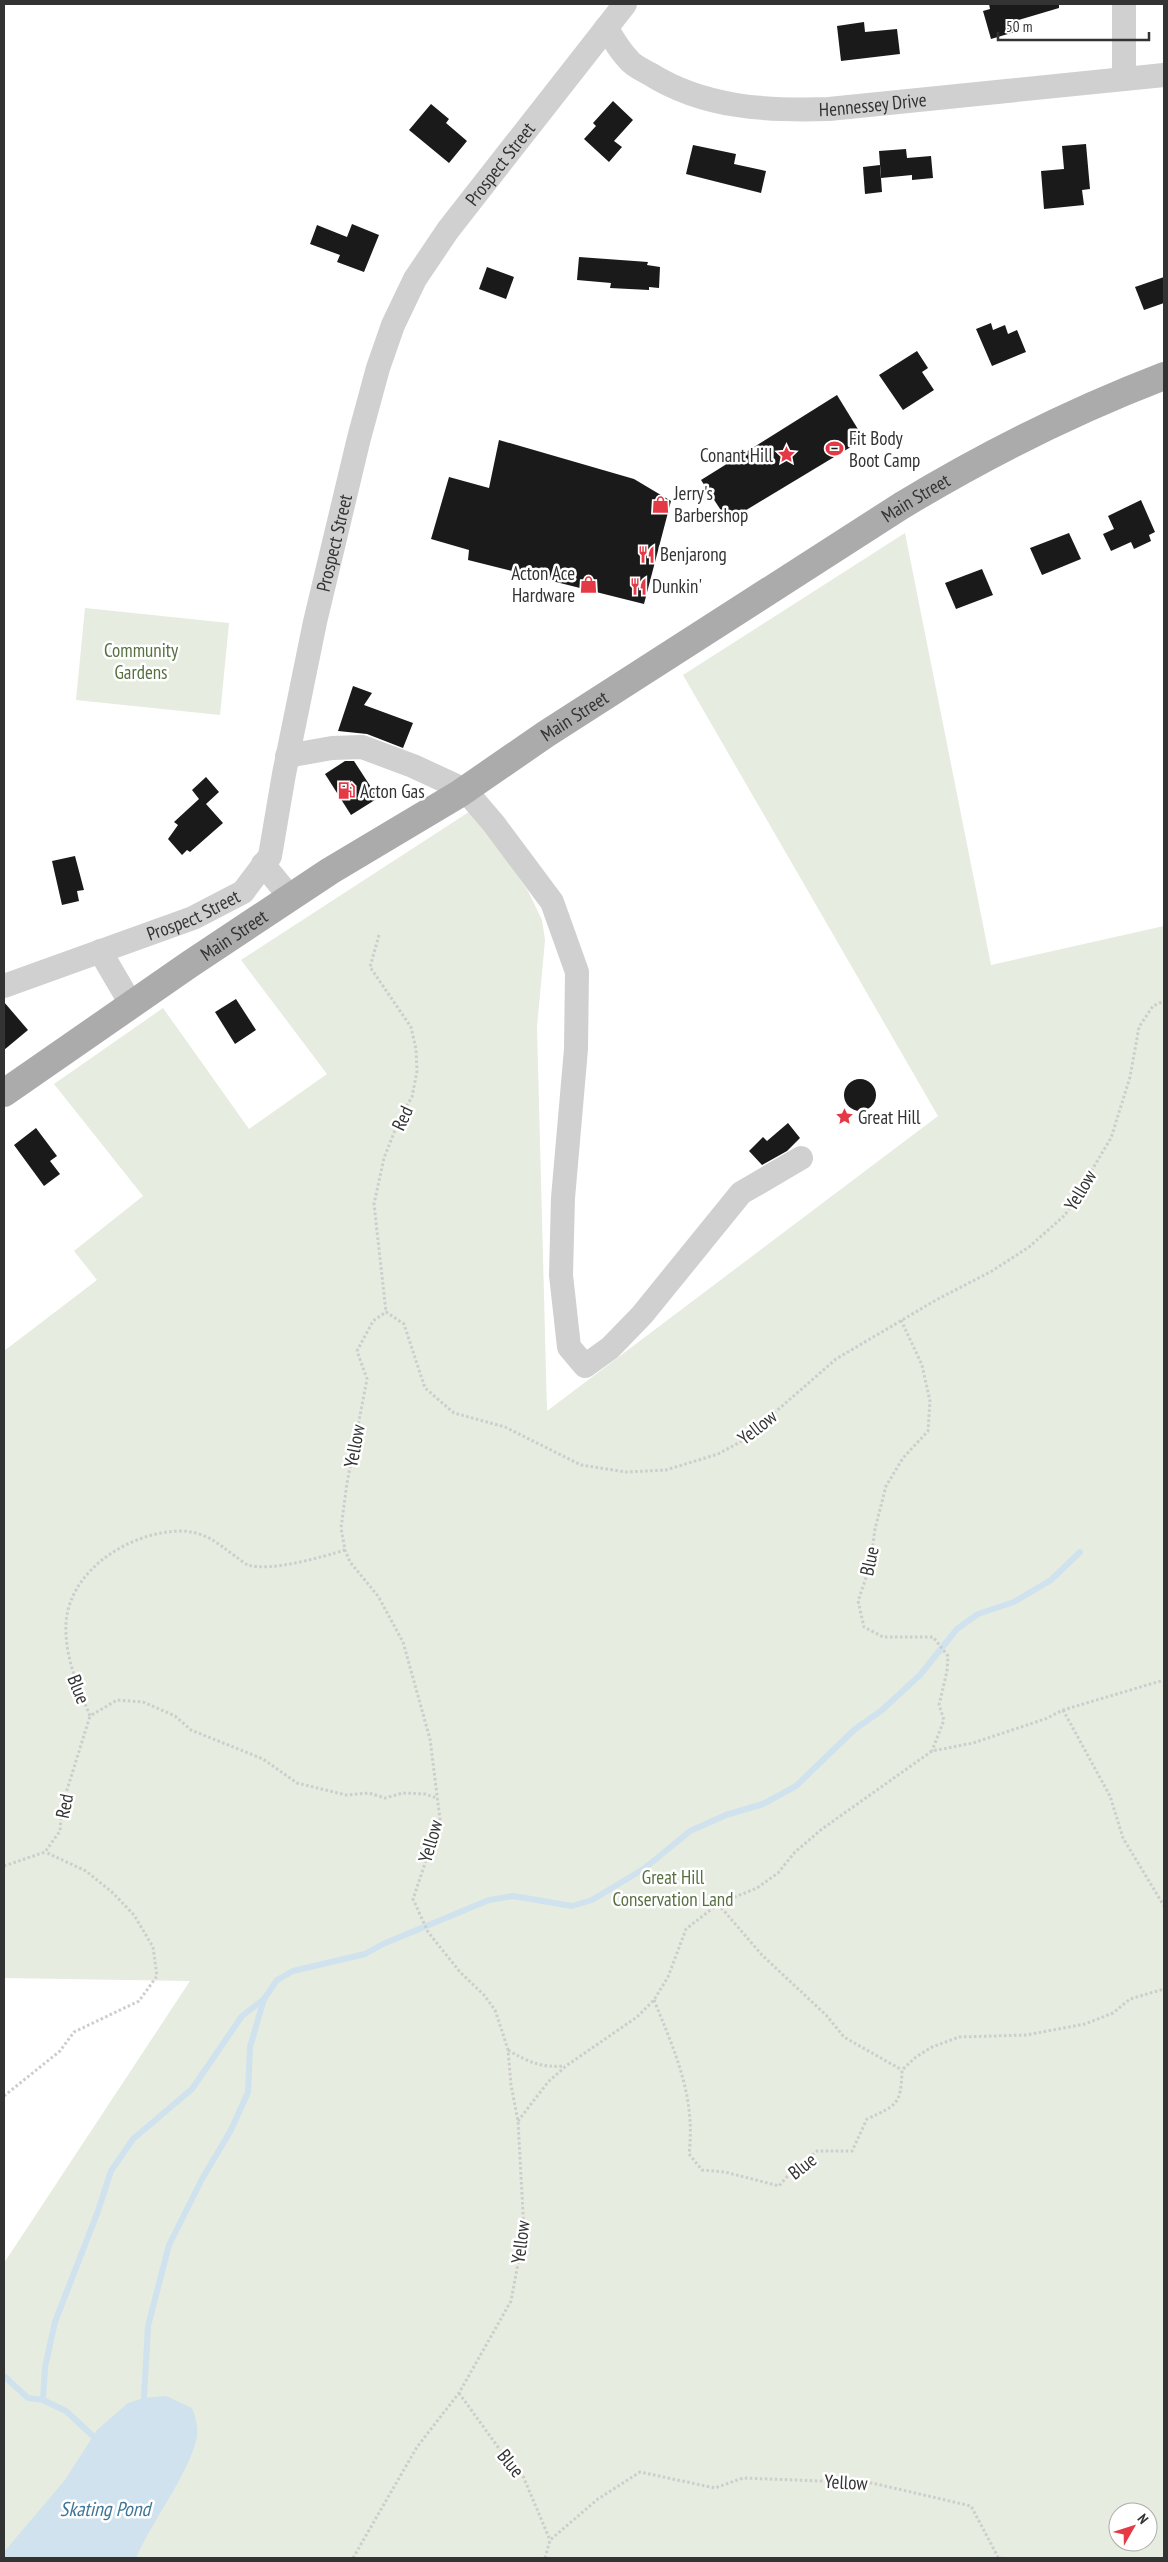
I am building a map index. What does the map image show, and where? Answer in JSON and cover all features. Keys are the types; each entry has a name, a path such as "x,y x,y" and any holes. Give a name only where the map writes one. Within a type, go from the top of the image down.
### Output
{"main road":[{"name":"Main Street","path":"4,1093 290,897 465,790 672,652 947,478 1058,420 1164,376"}],"street":[{"name":"Prospect Street","path":"4,986 100,951 127,944 193,918 242,892 270,856 287,756 315,622 358,438 378,368 393,325 415,279 448,230 625,4"},
{"path":"1124,4 1124,79"},
{"name":"Hennessey Drive","path":"606,28 629,61 659,80 694,96 751,108 783,110 829,109 1164,75"},
{"path":"287,756 332,748 362,747 413,766 465,790 494,824 552,902 577,972 576,1049 563,1198 561,1275 569,1347 585,1366 610,1348 642,1315 741,1193 802,1158"},
{"path":"263,864 290,897"},
{"path":"100,951 132,1004"}],"path":[{"name":"Red","path":"379,935 370,967 411,1027 416,1049 417,1071 412,1097 401,1115 384,1158 374,1204 386,1312"},
{"name":"Yellow","path":"353,2558 417,2447 459,2393 511,2301 524,2231 518,2121 511,2086 508,2050 495,2010 428,1932 413,1899 440,1819 430,1739 403,1642 378,1596 350,1562 345,1550 341,1528 347,1483 367,1379 357,1351 373,1321 386,1312 404,1324 425,1388 454,1413 505,1427 581,1464 626,1472 666,1470 718,1454 742,1441 836,1359 901,1320 972,1283 1022,1252 1066,1215 1111,1138 1130,1077 1139,1027 1153,1006 1164,1001"},
{"name":"Blue","path":"901,1320 922,1365 930,1401 928,1431 903,1458 886,1486 876,1528 870,1566 858,1601 864,1626 884,1637 933,1637 948,1656 947,1670 939,1705 944,1720 932,1751"},
{"name":"Blue","path":"345,1550 313,1560 270,1566 248,1565 209,1536 184,1531 159,1532 132,1542 108,1554 76,1590 67,1608 66,1632 71,1671 90,1716 117,1700 143,1702 175,1716 192,1730 262,1760 297,1783 346,1795 370,1792 385,1798 403,1793 425,1794 437,1798"},
{"path":"518,2121 548,2082 566,2066 637,2017 654,2000 668,1977 686,1928 718,1904 757,1888 778,1873 795,1852 822,1828 932,1751 974,1743 1063,1710 1164,1680"},
{"path":"1063,1710 1110,1796 1123,1838 1164,1906"},
{"name":"Red","path":"45,1852 60,1831 62,1806 90,1716"},
{"path":"4,1866 45,1852 86,1872 113,1893 134,1915 153,1947 157,1976 139,2001 74,2032 60,2051 4,2096"},
{"path":"718,1904 762,1955 826,2015 844,2037 902,2070 916,2057 932,2047 959,2038 1026,2035 1085,2024 1113,2013 1130,1999 1164,1989"},
{"name":"Blue","path":"654,2000 678,2059 690,2102 689,2154 702,2170 725,2172 779,2186 791,2172 817,2151 852,2151 866,2119 891,2107 901,2094 902,2070"},
{"path":"508,2050 530,2063 548,2068 566,2066"},
{"name":"Blue","path":"459,2393 508,2461 523,2476 550,2540"},
{"name":"Yellow","path":"550,2540 598,2499 640,2472 715,2488 743,2478 872,2483 971,2506 998,2557 1002,2558"},
{"path":"545,2558 550,2540"}],"green space":[{"name":"Great Hill Conservation Land","path":"905,533 991,965 1164,926 1164,2558 4,2558 4,2263 190,1981 4,1978 4,1351 97,1280 74,1251 143,1196 54,1084 163,1008 249,1129 327,1074 241,960 472,810 528,891 542,920 545,940 537,1027 547,1411 938,1116 683,675"},
{"name":"Community Gardens","path":"85,608 229,623 220,715 76,700"}],"water":[{"name":"Skating Pond","path":"166,2396 192,2408 197,2424 197,2437 185,2470 136,2558 4,2558 4,2552 65,2480 97,2430 128,2403 144,2398"}],"building":[{"path":"989,4 1059,4 1059,8 1015,21 1018,31 991,39 983,11 990,9"},
{"path":"864,22 865,32 897,29 900,54 841,61 837,26"},
{"path":"613,101 633,120 614,141 622,147 609,162 584,139 596,126 593,123"},
{"path":"431,104 449,119 446,123 467,141 449,163 409,130"},
{"path":"1086,144 1090,189 1082,190 1084,205 1044,209 1041,171 1064,169 1062,146"},
{"path":"693,145 736,154 734,164 766,171 761,193 686,174"},
{"path":"906,149 907,158 931,156 933,178 912,180 912,175 881,178 879,151"},
{"path":"880,165 882,192 865,194 863,167"},
{"path":"352,224 379,235 364,272 337,262 340,255 310,244 317,225 347,237"},
{"path":"579,257 648,262 647,265 660,267 659,288 649,287 649,290 610,288 611,283 577,280"},
{"path":"487,267 514,277 506,299 479,289"},
{"path":"1164,277 1164,303 1144,310 1135,287"},
{"path":"991,323 993,330 1005,325 1008,334 1017,330 1026,352 992,366 976,329"},
{"path":"917,351 928,368 922,372 934,390 903,410 879,375"},
{"path":"837,395 864,439 728,521 701,480"},
{"path":"499,440 634,479 671,501 644,604 468,560 469,550 431,539 449,477 489,488"},
{"path":"1141,500 1155,532 1149,535 1151,541 1134,549 1131,542 1111,551 1103,534 1114,529 1108,516"},
{"path":"1069,533 1081,559 1042,575 1030,548"},
{"path":"982,569 993,595 956,609 945,583"},
{"path":"353,686 372,693 364,705 413,723 403,748 367,734 338,731"},
{"path":"345,761 354,761 378,798 351,815 325,774"},
{"path":"206,777 219,792 206,804 223,823 190,852 187,850 182,855 168,839 178,825 174,822 199,799 192,790"},
{"path":"75,856 84,890 77,891 79,901 62,905 52,861"},
{"path":"236,999 256,1030 235,1044 215,1012"},
{"path":"4,1002 28,1030 4,1050"},
{"path":"860,1079 866,1080 871,1084 875,1089 875,1101 871,1106 866,1110 860,1111 854,1110 849,1106 845,1101 844,1095 845,1089 849,1084 854,1080"},
{"path":"788,1123 800,1138 787,1151 762,1165 749,1151 763,1137 767,1141"},
{"path":"36,1128 57,1156 50,1161 60,1174 44,1186 14,1145"}],"waterway":[{"path":"144,2398 148,2326 169,2245 202,2179 231,2130 248,2092 250,2047 264,1999 277,1980 293,1971 365,1954 383,1944 489,1900 513,1896 572,1906 592,1900 645,1868 690,1831 726,1815 763,1804 796,1786 855,1729 881,1711 920,1675 957,1629 978,1614 1014,1602 1051,1580 1080,1552"},
{"path":"43,2400 45,2367 55,2322 98,2211 111,2171 133,2139 192,2089 242,2016 264,1999"},
{"path":"4,2376 28,2398 43,2400 66,2411 93,2436"}],"place":[{"name":"Fit Body Boot Camp","path":"835,449"},
{"name":"Conant Hill","path":"787,455"},
{"name":"Jerry's Barbershop","path":"660,504"},
{"name":"Benjarong","path":"646,554"},
{"name":"Acton Ace Hardware","path":"589,584"},
{"name":"Dunkin'","path":"638,586"},
{"name":"Acton Gas","path":"346,791"},
{"name":"Great Hill","path":"844,1117"}]}
